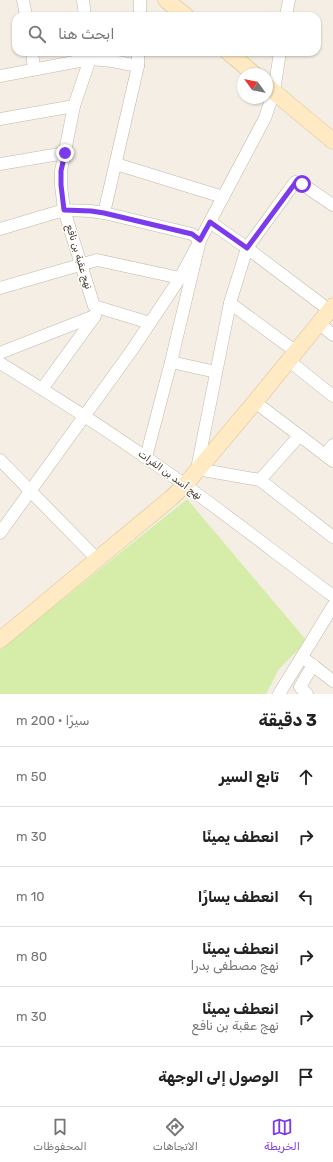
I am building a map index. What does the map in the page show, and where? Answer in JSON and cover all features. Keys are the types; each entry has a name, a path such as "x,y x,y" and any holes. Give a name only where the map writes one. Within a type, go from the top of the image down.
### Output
{"street":[{"path":"23,0 25,12"},
{"path":"83,0 84,12"},
{"path":"140,0 140,12"},
{"path":"166,0 181,12"},
{"path":"287,12 289,0"},
{"path":"32,56 34,69"},
{"path":"0,76 85,56"},
{"name":"نهج عقبة بن نافع","path":"89,56 74,106 61,171 61,185 64,210 97,312"},
{"path":"93,56 138,66"},
{"path":"104,213 138,66 138,56"},
{"path":"233,56 247,68"},
{"path":"273,77 279,56"},
{"path":"273,91 333,141"},
{"path":"0,534 132,350 180,278 265,118 267,104"},
{"path":"0,119 74,106"},
{"path":"0,164 65,153"},
{"path":"116,164 223,197"},
{"path":"197,469 230,303 247,248 296,182 302,184 333,205"},
{"path":"0,229 64,210 91,211 192,234 200,240"},
{"path":"0,640 98,560 170,499 185,484 255,402 331,308 210,222"},
{"path":"146,457 171,362 200,240"},
{"path":"0,288 97,260 180,278"},
{"path":"230,303 292,356 333,396"},
{"path":"0,353 97,312 150,323"},
{"path":"42,388 97,312"},
{"path":"319,323 333,335"},
{"path":"171,362 216,372"},
{"name":"نهج أسد بن الفرات","path":"0,363 85,416 185,484 333,596"},
{"path":"255,402 329,458 333,445"},
{"path":"260,480 299,436"},
{"path":"0,460 98,560"},
{"path":"197,469 260,480 333,537"},
{"path":"279,694 333,606"},
{"path":"302,657 333,681"},
{"path":"301,692 313,665"}],"green space":[{"path":"187,499 307,641 279,669 266,694 0,694 0,650"}],"route":[{"path":"65,153 61,171 64,210 104,213 192,234 200,240 210,222 247,248 296,182 302,184"}]}
